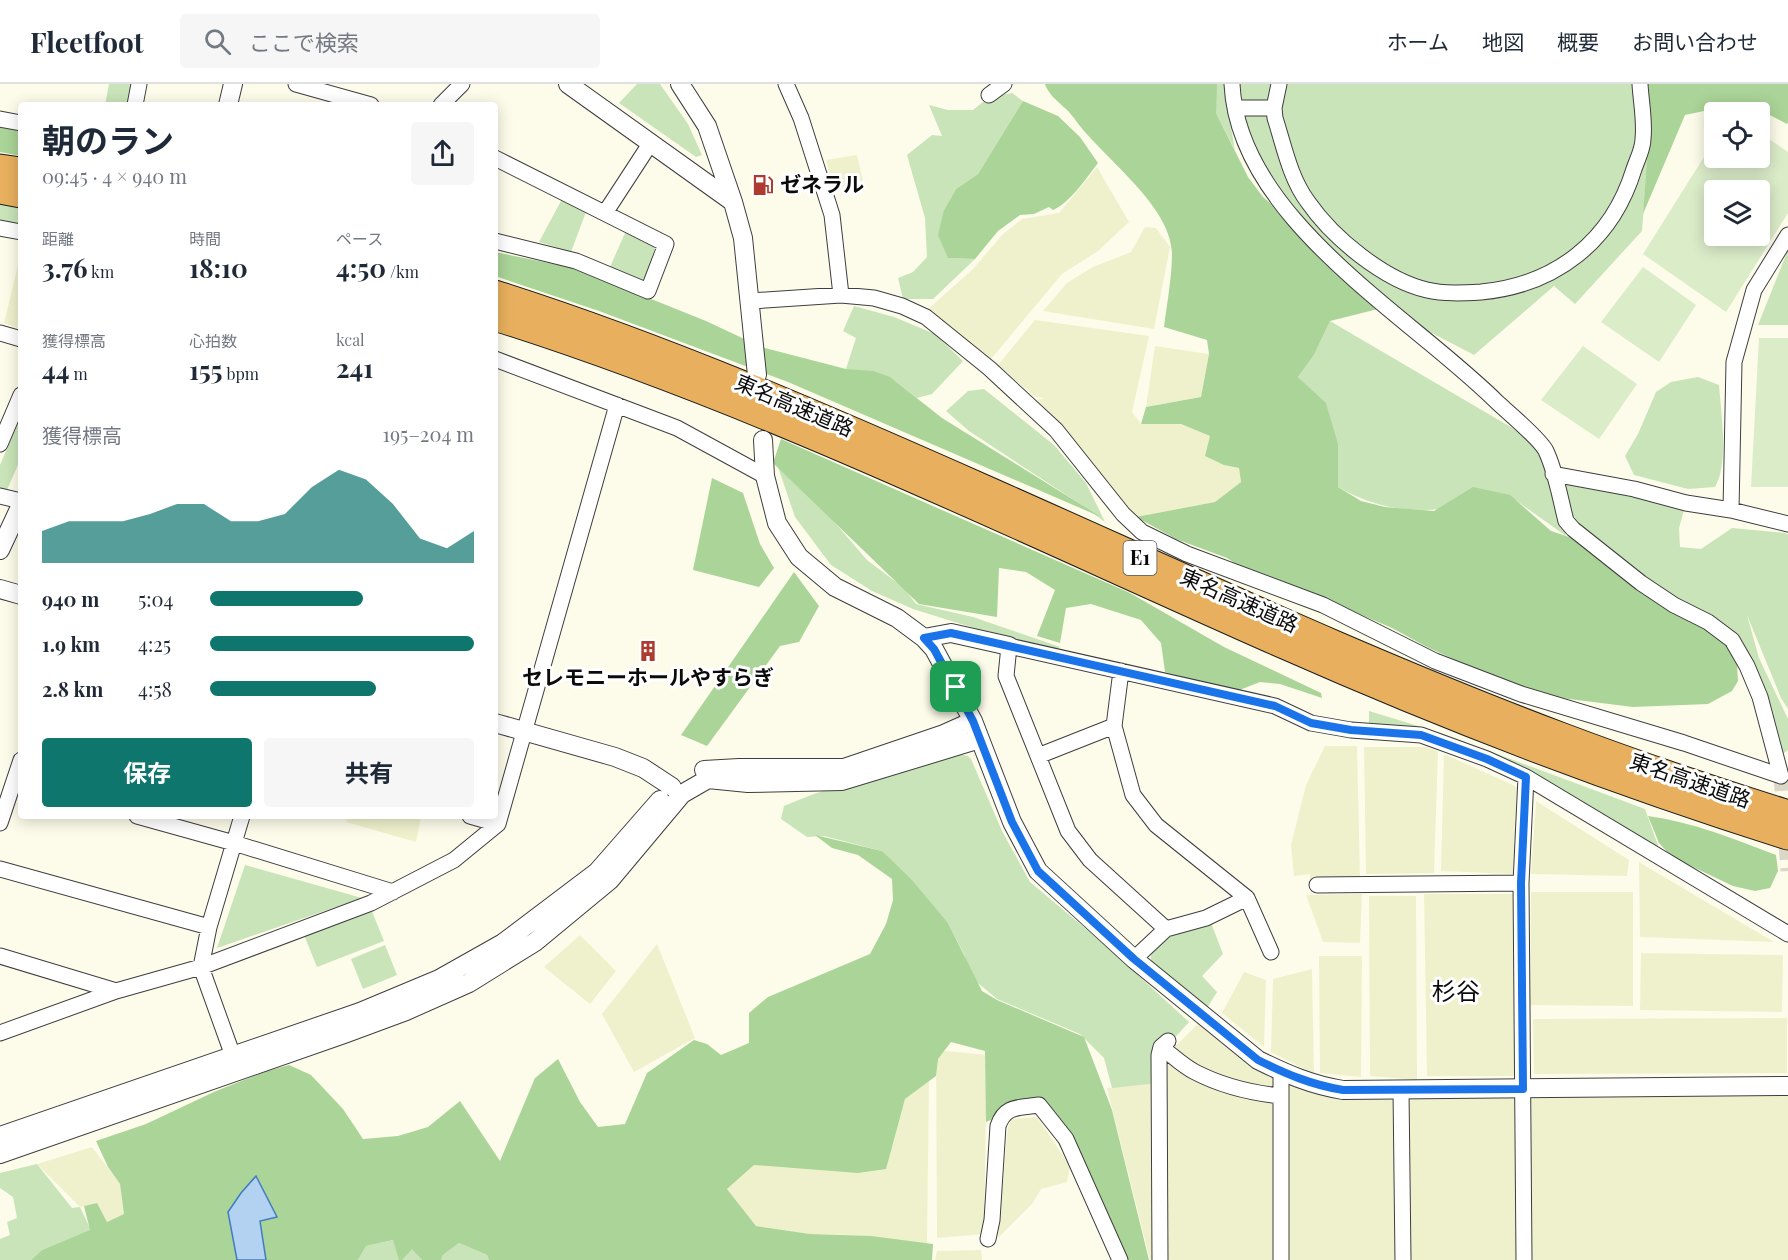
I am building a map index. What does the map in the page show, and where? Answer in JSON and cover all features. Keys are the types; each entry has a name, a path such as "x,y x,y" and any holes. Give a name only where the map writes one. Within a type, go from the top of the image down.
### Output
{"highway":[{"path":"0,168 18,171"},
{"path":"0,190 18,193"},
{"name":"東名高速道路","path":"498,295 640,344 830,420 1438,687 1560,736 1692,784 1788,814"},
{"name":"東名高速道路","path":"498,318 633,365 821,440 1429,707 1575,765 1685,804 1788,836"}],"street":[{"path":"136,102 139,84"},
{"path":"229,102 233,84"},
{"path":"296,84 330,89 363,102"},
{"path":"444,102 462,84"},
{"path":"568,84 733,202"},
{"path":"680,84 707,126 743,238 757,375"},
{"path":"786,84 801,118 832,215 840,295"},
{"path":"989,95 1004,84"},
{"path":"751,301 840,295 874,298 903,306 926,317 950,336 989,368 1056,430 1123,514 1142,532 1187,554 1323,605 1435,661 1521,694 1684,743 1781,776 1760,697 1747,666 1732,640 1708,622 1674,605 1641,583 1573,530 1566,520 1545,449 1481,385 1421,337 1306,234 1270,189 1253,159 1241,133 1233,84"},
{"path":"1279,84 1274,108 1293,174 1301,192 1328,227 1375,267 1400,280 1427,290 1462,293 1503,290 1541,277 1572,260 1600,234 1618,209 1632,177 1643,140 1640,84"},
{"path":"1236,108 1274,108"},
{"path":"0,119 18,122"},
{"path":"605,213 650,144"},
{"path":"498,160 666,244 648,291 576,261 498,241"},
{"path":"0,228 18,231"},
{"path":"1731,510 1734,362 1754,290 1788,235"},
{"path":"0,333 18,338"},
{"path":"498,360 677,428 765,476"},
{"path":"0,444 5,416 18,398"},
{"path":"0,1033 116,991 201,967 371,903 454,860 498,824 617,405"},
{"path":"762,440 765,476 777,524 799,557 835,587 897,618 924,638 934,649 973,721 1012,822 1038,871 1134,959 1258,1060 1317,1086 1343,1090 1788,1086"},
{"path":"1554,474 1634,489 1686,503 1731,510 1788,524"},
{"path":"0,496 18,502"},
{"path":"0,549 18,510"},
{"path":"0,589 18,594"},
{"path":"924,638 951,633 1275,706 1311,723 1351,730 1421,735 1487,759 1526,777 1788,934"},
{"path":"1009,646 1006,676 1068,831 1090,860 1166,928"},
{"path":"1121,671 1114,726 1133,795 1156,825 1247,898 1271,952"},
{"path":"0,1136 370,1008 439,979 503,943 597,872 672,787 698,770 844,768 945,734 973,721"},
{"path":"498,724 615,757 643,768 672,787"},
{"path":"1038,756 1114,726"},
{"path":"0,1154 344,1034 406,1011 469,982 535,942 610,879 682,794 708,779 748,783 842,781 980,740"},
{"path":"0,823 11,781 18,766"},
{"path":"1524,1260 1521,883 1526,777"},
{"path":"148,819 393,892"},
{"path":"233,1056 201,967 209,927 241,819"},
{"path":"480,819 498,824"},
{"path":"0,868 209,927"},
{"path":"1317,885 1521,883"},
{"path":"1134,959 1166,928 1206,918 1247,898"},
{"path":"0,956 116,991"},
{"path":"1160,1260 1159,1055 1164,1044 1194,1072 1253,1093 1281,1096"},
{"path":"1281,1072 1281,1260"},
{"path":"1401,1090 1403,1260"},
{"path":"988,1239 992,1220 998,1126 1001,1116 1007,1110 1039,1105 1066,1139 1120,1260"}],"green space":[{"path":"109,84 135,84 132,102 106,102"},
{"path":"637,84 660,84 688,124 702,155 696,157 619,103"},
{"path":"1045,84 1217,84 1216,113 1248,177 1263,197 1285,216 1311,248 1378,309 1330,321 1314,355 1298,377 1326,403 1338,444 1338,487 1361,501 1385,507 1434,511 1473,487 1510,495 1551,531 1584,542 1723,640 1737,664 1738,681 1732,691 1708,704 1633,707 1529,694 1427,647 1392,628 1320,597 1250,573 1227,558 1176,539 1136,517 1215,502 1241,482 1239,468 1224,465 1205,456 1210,436 1181,424 1141,424 1146,407 1201,397 1209,354 1207,340 1164,327 1172,253 1168,234 1160,216 1132,181 1050,94"},
{"path":"1216,84 1226,84 1235,150 1216,113"},
{"path":"1239,84 1648,84 1650,117 1642,231 1575,304 1554,286 1474,355 1407,320 1306,234 1246,144"},
{"path":"1648,84 1788,84 1787,124 1770,115 1770,102 1704,102 1704,111 1685,115 1643,214 1650,117"},
{"path":"1012,93 1023,101 978,174 956,189 944,210 948,258 975,259 933,299 903,299 898,278 913,272 927,257 925,218 907,155 932,135 942,136 929,105 948,110 973,110 989,97"},
{"path":"1023,101 1058,116 1080,137 1098,163 1078,189 1059,207 1053,210 1049,207 1034,214 1020,215 998,231 975,259 948,258 938,235 944,210 956,189 978,174"},
{"path":"0,119 18,123 18,155 0,152"},
{"path":"1770,140 1788,152 1788,213 1770,242 1770,180 1704,180 1704,246 1767,246 1726,312 1643,254 1704,157 1704,168 1770,168"},
{"path":"857,155 863,181 834,190 826,160"},
{"path":"1097,167 1129,222 1098,251 1062,274 991,359 927,310 973,269 1003,234 1022,219 1059,213"},
{"path":"562,199 586,212 571,252 539,242"},
{"path":"0,204 18,207 18,227 0,224"},
{"path":"1145,227 1156,228 1170,247 1154,329 1043,311 1067,283 1093,267 1131,252"},
{"path":"625,233 656,244 644,281 610,267"},
{"path":"1788,250 1788,325 1758,325"},
{"path":"498,253 574,268 706,321 765,351 761,347 846,369 873,371 890,377 942,418 1101,517 788,382 599,311 498,277"},
{"path":"18,265 18,328 4,323"},
{"path":"1643,267 1696,305 1659,362 1601,322"},
{"path":"854,306 894,317 935,334 963,361 932,394 917,398 895,381 846,369 856,338 843,331"},
{"path":"1035,320 1149,336 1132,412 1141,424 1181,424 1210,436 1224,465 1239,468 1241,482 1215,502 1136,517 1037,400 1045,398 1035,397 998,365"},
{"path":"1330,321 1543,446 1566,536 1514,499 1446,509 1403,509 1360,498 1338,487 1338,448 1326,404 1298,377 1314,355"},
{"path":"1759,338 1788,338 1788,487 1751,487"},
{"path":"1155,346 1209,354 1201,397 1146,407"},
{"path":"1583,346 1637,384 1599,439 1541,400"},
{"path":"1698,377 1719,385 1723,452 1722,465 1715,487 1688,489 1634,475 1625,456 1638,434 1656,392 1671,382"},
{"path":"984,389 1054,445 1086,483 1105,522 969,431 946,411 968,391"},
{"path":"18,423 18,465 7,490 0,488 0,465"},
{"path":"781,439 1130,593 1224,647 1321,693 1322,698 1280,684 1260,682 1237,691 1165,672 1161,643 1141,620 1091,604 1066,608 1060,643 1037,636 1055,590 1026,572 999,568 997,617 919,604 773,463"},
{"path":"778,467 825,511 867,560 904,588 916,604 973,617 1060,647 1057,649 974,628 913,609 872,591 831,565 795,517"},
{"path":"1553,474 1686,503 1679,528 1680,547 1701,549 1732,528 1788,535 1788,709 1781,698 1747,615 1759,658 1788,719 1788,750 1779,757 1742,665 1664,593 1571,527"},
{"path":"712,478 743,493 760,544 774,568 759,587 693,570"},
{"path":"794,572 819,606 799,642 780,646 707,746 681,735"},
{"path":"1369,711 1438,732 1645,809 1661,854 1537,776 1369,726"},
{"path":"1325,746 1357,746 1360,878 1310,880 1310,874 1294,876 1291,845 1306,785"},
{"path":"1364,747 1426,747 1438,751 1434,873 1366,874"},
{"path":"955,753 971,759 1002,831 1030,882 1105,945 1189,1022 1159,1055 1159,1083 1112,1088 1104,1058 1080,1034 997,999 972,978 964,954 948,923 882,851 824,836 807,837 781,819 784,806 811,795 876,774"},
{"path":"1444,754 1517,787 1513,874 1441,871"},
{"path":"1536,801 1629,860 1627,876 1531,874"},
{"path":"1648,816 1697,827 1776,855 1778,871 1770,888 1755,891 1733,886 1672,857 1659,843"},
{"path":"347,819 420,819 416,842 346,822"},
{"path":"815,835 882,851 911,879 948,923 982,991 997,1000 1084,1037 1112,1110 1149,1260 1115,1260 1100,1215 1034,1102 986,1122 985,1051 951,1042 938,1059 936,1076 905,1099 886,1169 858,1173 754,1165 727,1189 756,1226 810,1234 871,1236 933,1244 932,1260 489,1260 487,1255 459,1243 443,1255 441,1260 422,1260 412,1249 402,1260 399,1260 393,1240 366,1246 358,1260 31,1260 42,1250 90,1230 84,1206 97,1203 107,1222 124,1214 120,1184 108,1167 96,1141 146,1124 216,1091 289,1065 311,1075 343,1109 363,1139 398,1136 428,1127 460,1101 500,1161 535,1078 558,1059 580,1102 598,1127 625,1124 647,1073 694,1040 707,1044 721,1055 749,1043 749,1013 768,997 870,954 886,924 893,900 892,879 858,855 832,848"},
{"path":"1639,862 1774,942 1640,937"},
{"path":"245,865 362,898 217,948"},
{"path":"1531,892 1633,892 1633,1006 1530,1005"},
{"path":"1362,894 1360,943 1323,942 1306,895"},
{"path":"1424,894 1515,894 1517,1076 1427,1076"},
{"path":"1369,896 1416,896 1417,1080 1370,1076"},
{"path":"371,909 384,941 317,967 304,935"},
{"path":"1210,920 1223,954 1202,976 1217,992 1207,1008 1151,960 1151,950 1167,931"},
{"path":"580,935 616,971 590,1004 544,967"},
{"path":"657,944 695,1038 634,1072 602,1014"},
{"path":"385,945 397,975 363,989 351,959"},
{"path":"1641,953 1783,955 1782,1012 1640,1010"},
{"path":"1319,956 1362,956 1361,1077 1320,1073"},
{"path":"1312,969 1314,1074 1271,1052 1273,979"},
{"path":"1244,972 1266,980 1264,1047 1222,1013"},
{"path":"1787,1018 1787,1073 1534,1074 1533,1019"},
{"path":"1199,1023 1281,1079 1673,1094 1788,1096 1788,1260 1150,1260 1107,1088 1159,1083 1159,1062"},
{"path":"936,1050 987,1055 984,1234 937,1238"},
{"path":"929,1081 927,1244 852,1235 810,1234 756,1226 727,1189 754,1165 885,1169 905,1099"},
{"path":"1037,1117 1070,1166 1067,1182 1041,1189 1032,1204 998,1238 1010,1119"},
{"path":"92,1147 120,1184 124,1214 107,1222 97,1203 80,1207 37,1164"},
{"path":"37,1164 72,1208 80,1207 91,1230 42,1250 31,1260 0,1260 0,1239 10,1235 7,1222 17,1218 13,1197 0,1188 0,1173"},
{"path":"393,1240 412,1248 422,1260 358,1260 366,1246"},
{"path":"459,1243 487,1255 489,1260 441,1260 443,1255"},
{"path":"981,1250 982,1260 935,1260 937,1251"}],"water":[{"path":"256,1176 277,1217 260,1221 266,1260 237,1260 228,1212"}],"tunnel":[{"path":"1781,776 1788,871"}],"place":[{"name":"ゼネラル","path":"763,185"},
{"name":"セレモニーホールやすらぎ","path":"648,651"}],"district":[{"name":"杉谷","path":"1456,992"}],"route":[{"path":"951,633 1275,706 1311,723 1351,730 1421,735 1487,759 1526,777 1521,883 1523,1089 1343,1090 1317,1086 1258,1060 1134,959 1038,871 1012,822 973,721 956,687 934,649 924,638 951,633"}]}
